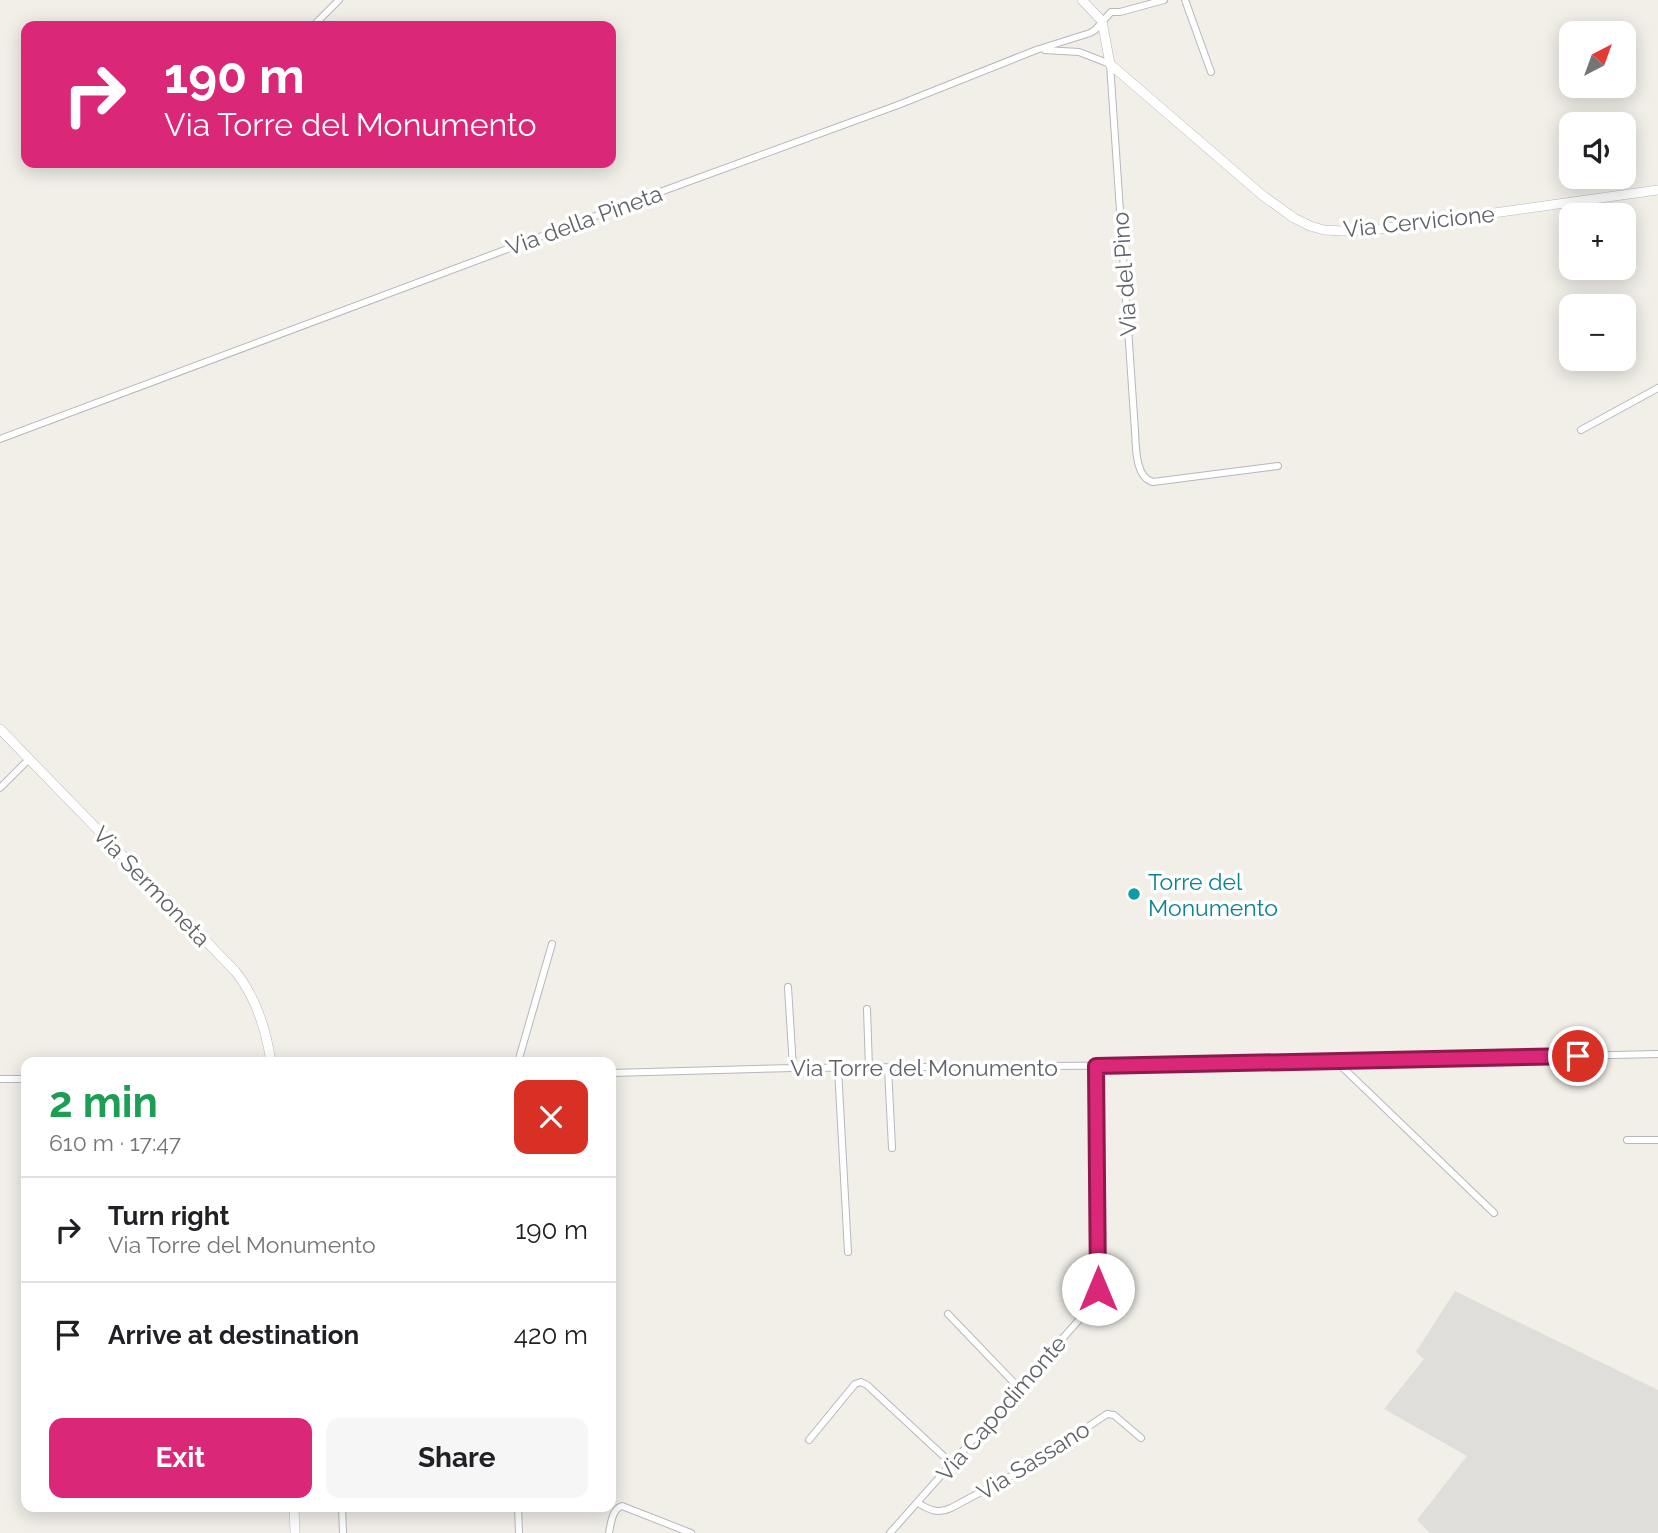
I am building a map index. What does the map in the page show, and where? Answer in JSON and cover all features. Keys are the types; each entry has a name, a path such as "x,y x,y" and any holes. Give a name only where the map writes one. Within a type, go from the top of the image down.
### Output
{"street":[{"path":"318,21 339,0"},
{"path":"1082,0 1102,21 1110,64"},
{"name":"Via della Pineta","path":"0,439 641,199 898,106 1036,50 1090,33 1111,12 1164,0"},
{"path":"1185,0 1212,72"},
{"name":"Via Cervicione","path":"1036,50 1086,54 1110,64 1271,202 1304,223 1324,230 1350,232 1385,229 1658,190"},
{"name":"Via del Pino","path":"1110,64 1135,436 1144,478 1153,482 1278,466"},
{"path":"1581,430 1658,388"},
{"name":"Via Sermoneta","path":"0,730 235,971 255,1005 270,1057"},
{"path":"0,788 29,760"},
{"path":"519,1057 552,944"},
{"path":"788,987 793,1068"},
{"path":"867,1009 869,1068"},
{"name":"Via Torre del Monumento","path":"616,1073 793,1068 1337,1062 1658,1054"},
{"path":"1337,1062 1494,1213"},
{"name":"Via Capodimonte","path":"890,1533 1090,1307 1097,1295 1096,1066"},
{"path":"838,1068 848,1252"},
{"path":"888,1068 892,1149"},
{"path":"0,1080 21,1079"},
{"path":"1627,1140 1658,1140"},
{"path":"948,1314 1019,1388"},
{"path":"809,1440 855,1384 861,1382 952,1464"},
{"name":"Via Sassano","path":"918,1503 935,1511 951,1508 1028,1467 1106,1414 1114,1415 1142,1438"},
{"path":"616,1511 622,1506 691,1533"},
{"path":"294,1512 295,1533"},
{"path":"342,1512 343,1533"},
{"path":"518,1512 519,1533"},
{"path":"609,1533 615,1512"}],"shaded area":[{"path":"1455,1291 1658,1390 1658,1533 1430,1533 1417,1520 1467,1456 1384,1409 1424,1359 1416,1352"}],"place":[{"name":"Torre del Monumento","path":"1134,894"}],"route":[{"path":"1098,1289 1096,1066 1578,1056"}]}
